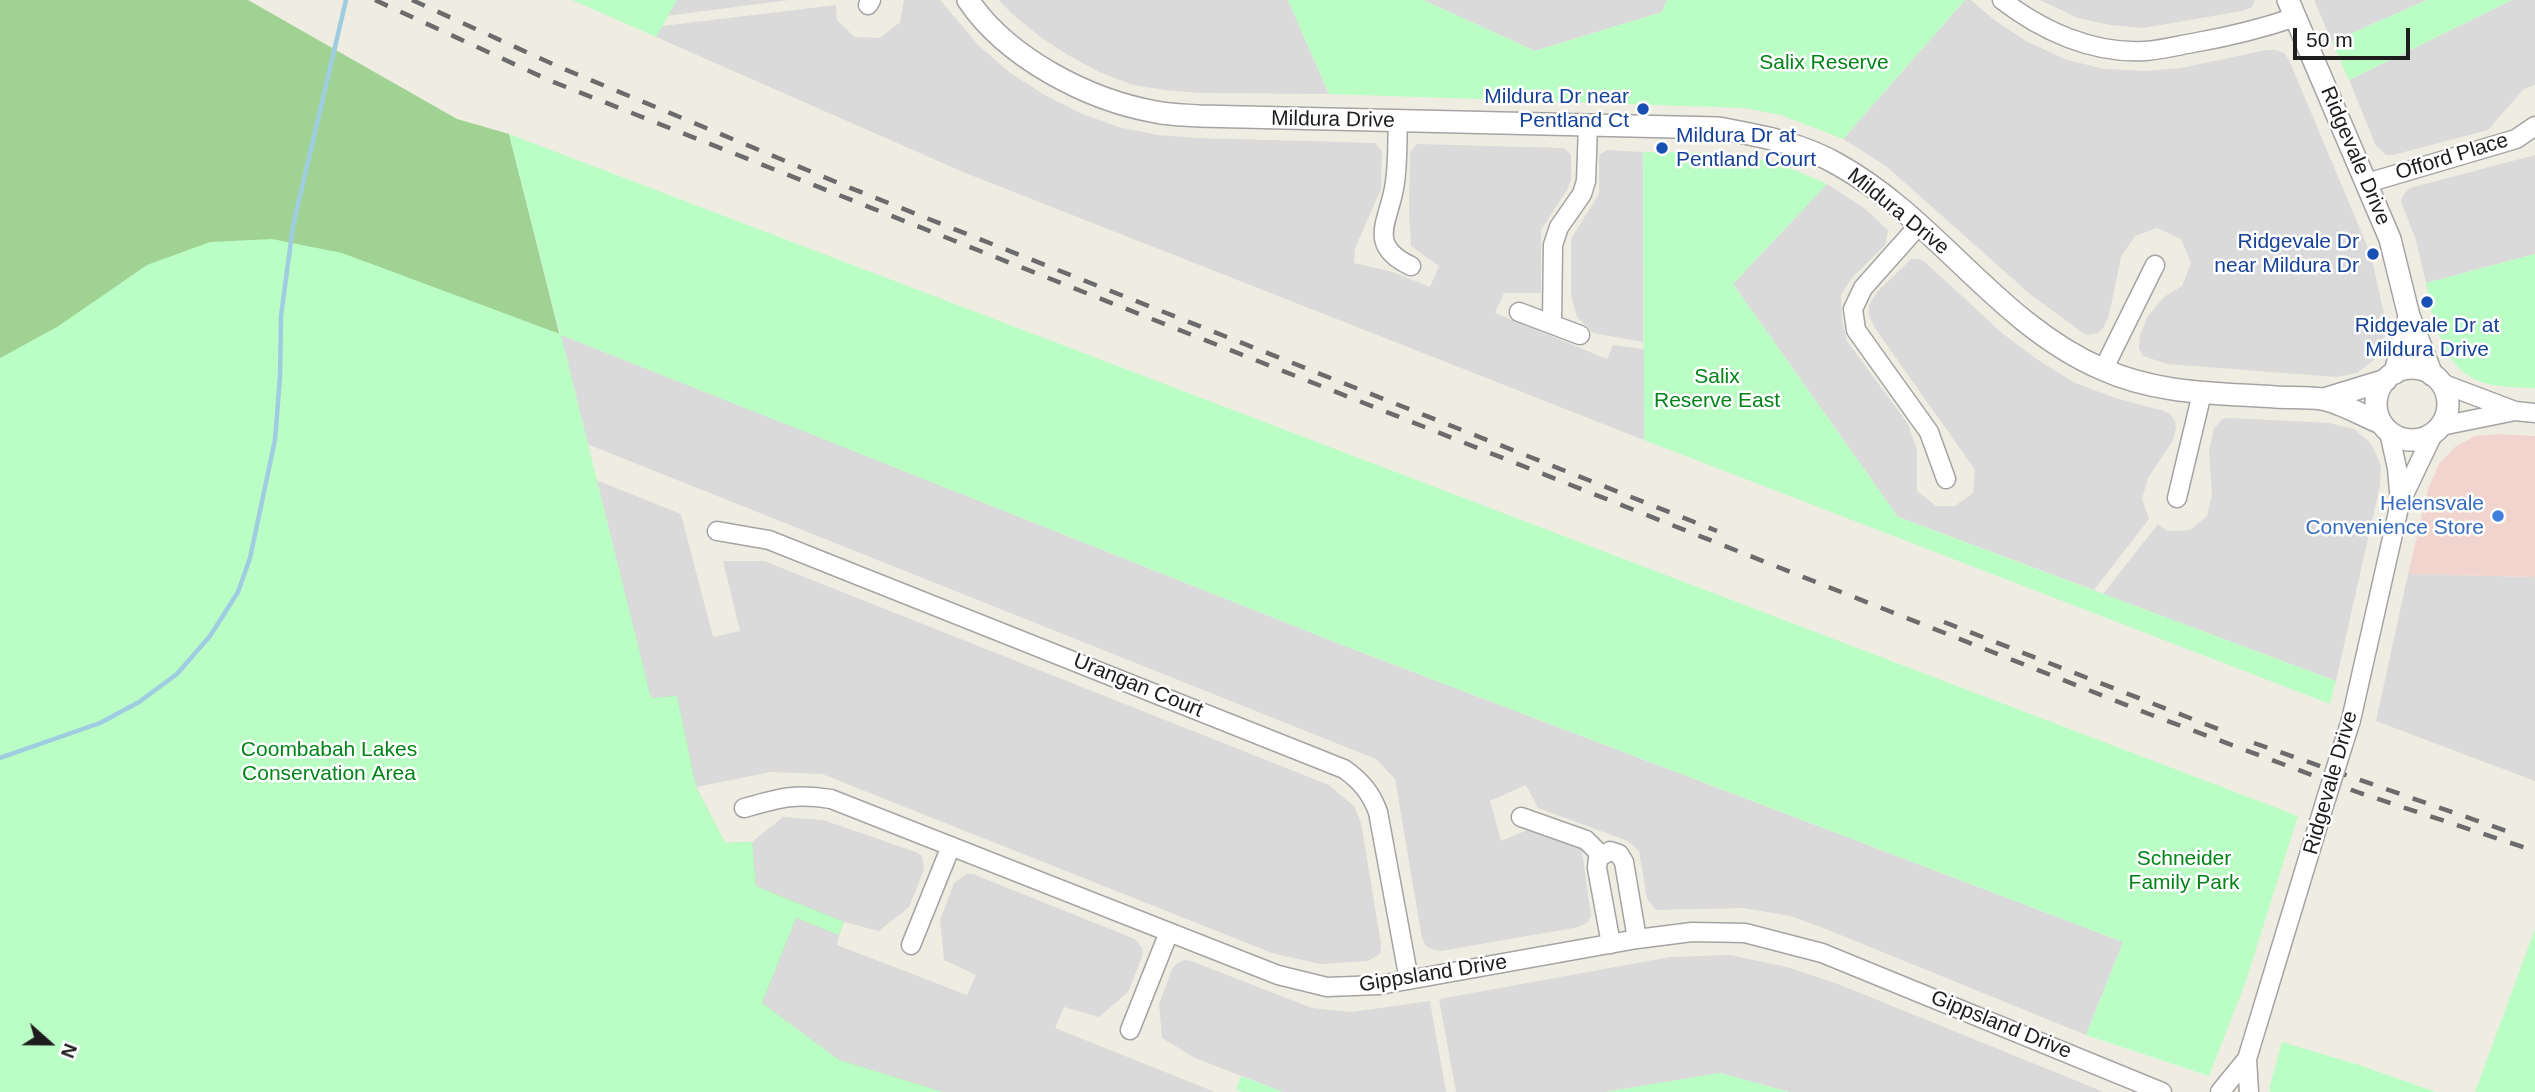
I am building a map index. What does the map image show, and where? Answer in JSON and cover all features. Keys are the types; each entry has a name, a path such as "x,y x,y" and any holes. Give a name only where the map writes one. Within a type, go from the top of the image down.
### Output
{"street":[{"name":"Mildura Drive","path":"968,0 1004,39 1034,62 1092,93 1157,113 1718,128 1778,138 1838,164 1864,180 1919,225 2034,331 2103,370 2174,391 2324,400 2385,428"},
{"path":"2002,0 2030,20 2070,38 2109,48 2144,51 2248,33 2292,9"},
{"name":"Ridgevale Drive","path":"2292,9 2393,249 2409,316 2437,379"},
{"path":"1398,121 1395,182 1383,223 1384,241 1390,252 1411,266"},
{"path":"1552,324 1553,245 1559,227 1582,194 1586,181 1588,126"},
{"name":"Offord Place","path":"2367,183 2516,139 2535,126"},
{"path":"1919,225 1863,288 1853,309 1856,330 1929,432 1946,479"},
{"path":"2103,370 2155,265"},
{"path":"1518,312 1580,335"},
{"name":"Ridgevale Drive","path":"2390,377 2409,316"},
{"path":"2515,411 2414,369 2390,377 2379,390 2376,401 2385,428 2399,438 2411,440 2422,439 2437,430 2515,411 2535,412"},
{"name":"Mildura Drive","path":"2324,400 2390,377"},
{"path":"2437,379 2446,393 2448,404 2437,430"},
{"path":"2177,498 2202,393"},
{"name":"Ridgevale Drive","path":"2385,428 2397,468 2400,503"},
{"name":"Ridgevale Drive","path":"2220,1092 2247,1059 2351,720 2400,503 2437,430"},
{"name":"Urangan Court","path":"717,531 769,540 1344,769 1365,786 1378,812 1409,980"},
{"name":"Gippsland Drive","path":"744,808 784,796 831,799 1278,975 1327,987 1353,987 1409,980 1637,939 1715,931 1745,933 1797,945 2094,1063 2135,1086 2162,1092"},
{"path":"1521,817 1586,840 1601,855"},
{"path":"911,945 951,846"},
{"path":"1601,855 1615,852 1624,862 1637,939"},
{"path":"1601,855 1597,868 1611,944"},
{"path":"1130,1030 1169,932"},
{"name":"Ridgevale Drive","path":"2247,1059 2249,1092"}],"shaded area":[{"path":"677,0 789,0 666,16"},
{"path":"904,0 940,0 979,46 1009,72 1080,113 1118,127 1158,135 1197,138 1375,143 1382,151 1381,189 1355,248 1354,263 1393,272 1430,287 1439,266 1411,246 1410,152 1417,144 1564,148 1571,155 1571,180 1541,230 1541,293 1504,293 1495,313 1607,359 1613,345 1644,349 1644,440 963,172 656,37 662,26 836,5 837,20 855,37 880,38 900,22"},
{"path":"999,0 1288,0 1329,94 1200,93 1133,85 1099,72 1068,55 1039,36"},
{"path":"1423,0 1667,0 1662,12 1535,51"},
{"path":"1965,0 1971,0 1997,22 2028,42 2067,60 2105,69 2146,71 2181,68 2266,50 2284,53 2371,255 2386,323 2384,342 2374,360 2357,373 2336,377 2167,364 2143,356 2139,349 2140,335 2148,316 2164,297 2182,286 2191,263 2181,239 2157,228 2135,236 2121,257 2104,327 2098,333 2083,333 2031,295 1886,166 1843,139"},
{"path":"2040,0 2255,0 2252,7 2242,11 2143,28 2078,18"},
{"path":"2314,0 2427,0 2332,42"},
{"path":"2512,0 2535,0 2535,85 2524,89 2488,130 2386,155 2376,146 2349,80"},
{"path":"1607,150 1643,152 1643,342 1593,333 1577,317 1571,295 1571,239 1599,194 1599,155"},
{"path":"2535,155 2535,254 2426,283 2416,240 2401,200 2405,193 2410,188"},
{"path":"1827,184 1864,208 1888,230 1885,245 1851,279 1841,295 1842,320 1847,341 1908,424 1917,450 1917,491 1936,506 1955,506 1973,493 1975,470 1869,316 1869,305 1877,292 1911,259 1925,262 2002,333 2073,382 2115,398 2164,411 2175,421 2173,440 2148,478 2142,499 2149,519 2094,590 1898,517 1733,284"},
{"path":"560,334 1337,643 2123,942 2086,1035 1790,916 1743,908 1656,910 1647,899 1639,851 1628,841 1538,808 1526,785 1490,801 1501,841 1530,829 1577,845 1582,851 1591,916 1588,922 1579,927 1441,951 1433,950 1426,946 1422,938 1395,779 1376,759 587,444"},
{"path":"2223,419 2329,423 2354,429 2371,444 2381,465 2380,485 2336,681 2103,594 2158,524 2167,531 2190,530 2207,516 2212,495 2209,450 2214,428"},
{"path":"2475,436 2535,436 2535,577 2408,574 2428,489 2439,464 2455,447"},
{"path":"596,480 681,514 713,637 740,631 723,561 764,561 1329,785 1354,806 1361,823 1381,944 1380,954 1368,961 1320,964 1272,953 822,774 771,772 696,787 677,697 651,699"},
{"path":"2408,574 2535,577 2535,781 2376,721"},
{"path":"783,817 823,820 922,856 924,870 909,907 879,931 844,922 755,886 752,842"},
{"path":"966,874 973,874 1135,939 1143,949 1142,957 1128,992 1099,1017 1064,1007 1055,1028 1215,1092 943,1092 839,1060 762,1003 796,918 839,935 837,945 967,995 976,975 944,960 940,920 954,883"},
{"path":"1730,955 1787,967 1838,984 2104,1092 1789,1092 1720,1073 1605,1092 1456,1092 1439,999 1670,957"},
{"path":"1184,960 1312,1008 1351,1012 1430,1001 1446,1092 1283,1092 1195,1058 1162,1038 1159,1004 1172,969"}],"green space":[{"name":"Coombabah Lakes Conservation Area","path":"0,0 248,0 457,119 509,134 651,698 677,696 696,787 725,843 752,842 756,886 844,922 839,935 796,918 762,1003 839,1060 943,1092 0,1092"},
{"path":"572,0 677,0 656,37"},
{"name":"Salix Reserve","path":"1288,0 1423,0 1535,51 1662,12 1667,0 1965,0 1843,139 1781,115 1744,108 1329,94"},
{"path":"2427,0 2512,0 2349,80 2332,42"},
{"name":"Coombabah Lakes Conservation Area","path":"509,134 2298,816 2245,984 2209,1076 2086,1035 2123,942 1337,643 561,335 651,698 677,696 696,787 725,843 752,842 756,886 844,922 839,935 796,918 762,1003 839,1060 943,1092 0,1092 0,358 57,327 147,265 210,242 272,239 342,253 560,334"},
{"name":"Salix Reserve East","path":"1643,152 1744,156 1783,166 1827,184 1733,284 1898,517 2336,681 2330,704 1644,440"},
{"path":"2535,254 2535,388 2481,382 2467,375 2448,354 2436,327 2426,283"},
{"path":"2535,929 2535,1092 2475,1092"},
{"path":"2282,1042 2436,1092 2271,1092 2269,1089"},
{"path":"1720,1073 1789,1092 1605,1092"},
{"path":"1241,1076 1283,1092 1242,1092 1236,1089"}],"waterway":[{"path":"0,758 100,723 139,702 177,674 210,636 238,592 250,558 275,440 281,316 293,226 346,0"}],"railway":[{"path":"375,0 551,81 2149,714 2360,793 2535,851"},
{"path":"412,0 557,66 848,187 1717,531"},
{"path":"1944,622 2218,729"},
{"path":"2254,743 2515,834"}],"place":[{"name":"Mildura Dr near Pentland Ct","path":"1643,109"},
{"name":"Mildura Dr at Pentland Court","path":"1662,148"},
{"name":"Ridgevale Dr near Mildura Dr","path":"2373,254"},
{"name":"Ridgevale Dr at Mildura Drive","path":"2427,302"},
{"name":"Helensvale Convenience Store","path":"2498,516"}],"park label":[{"name":"Schneider Family Park","path":"2184,871"}]}
